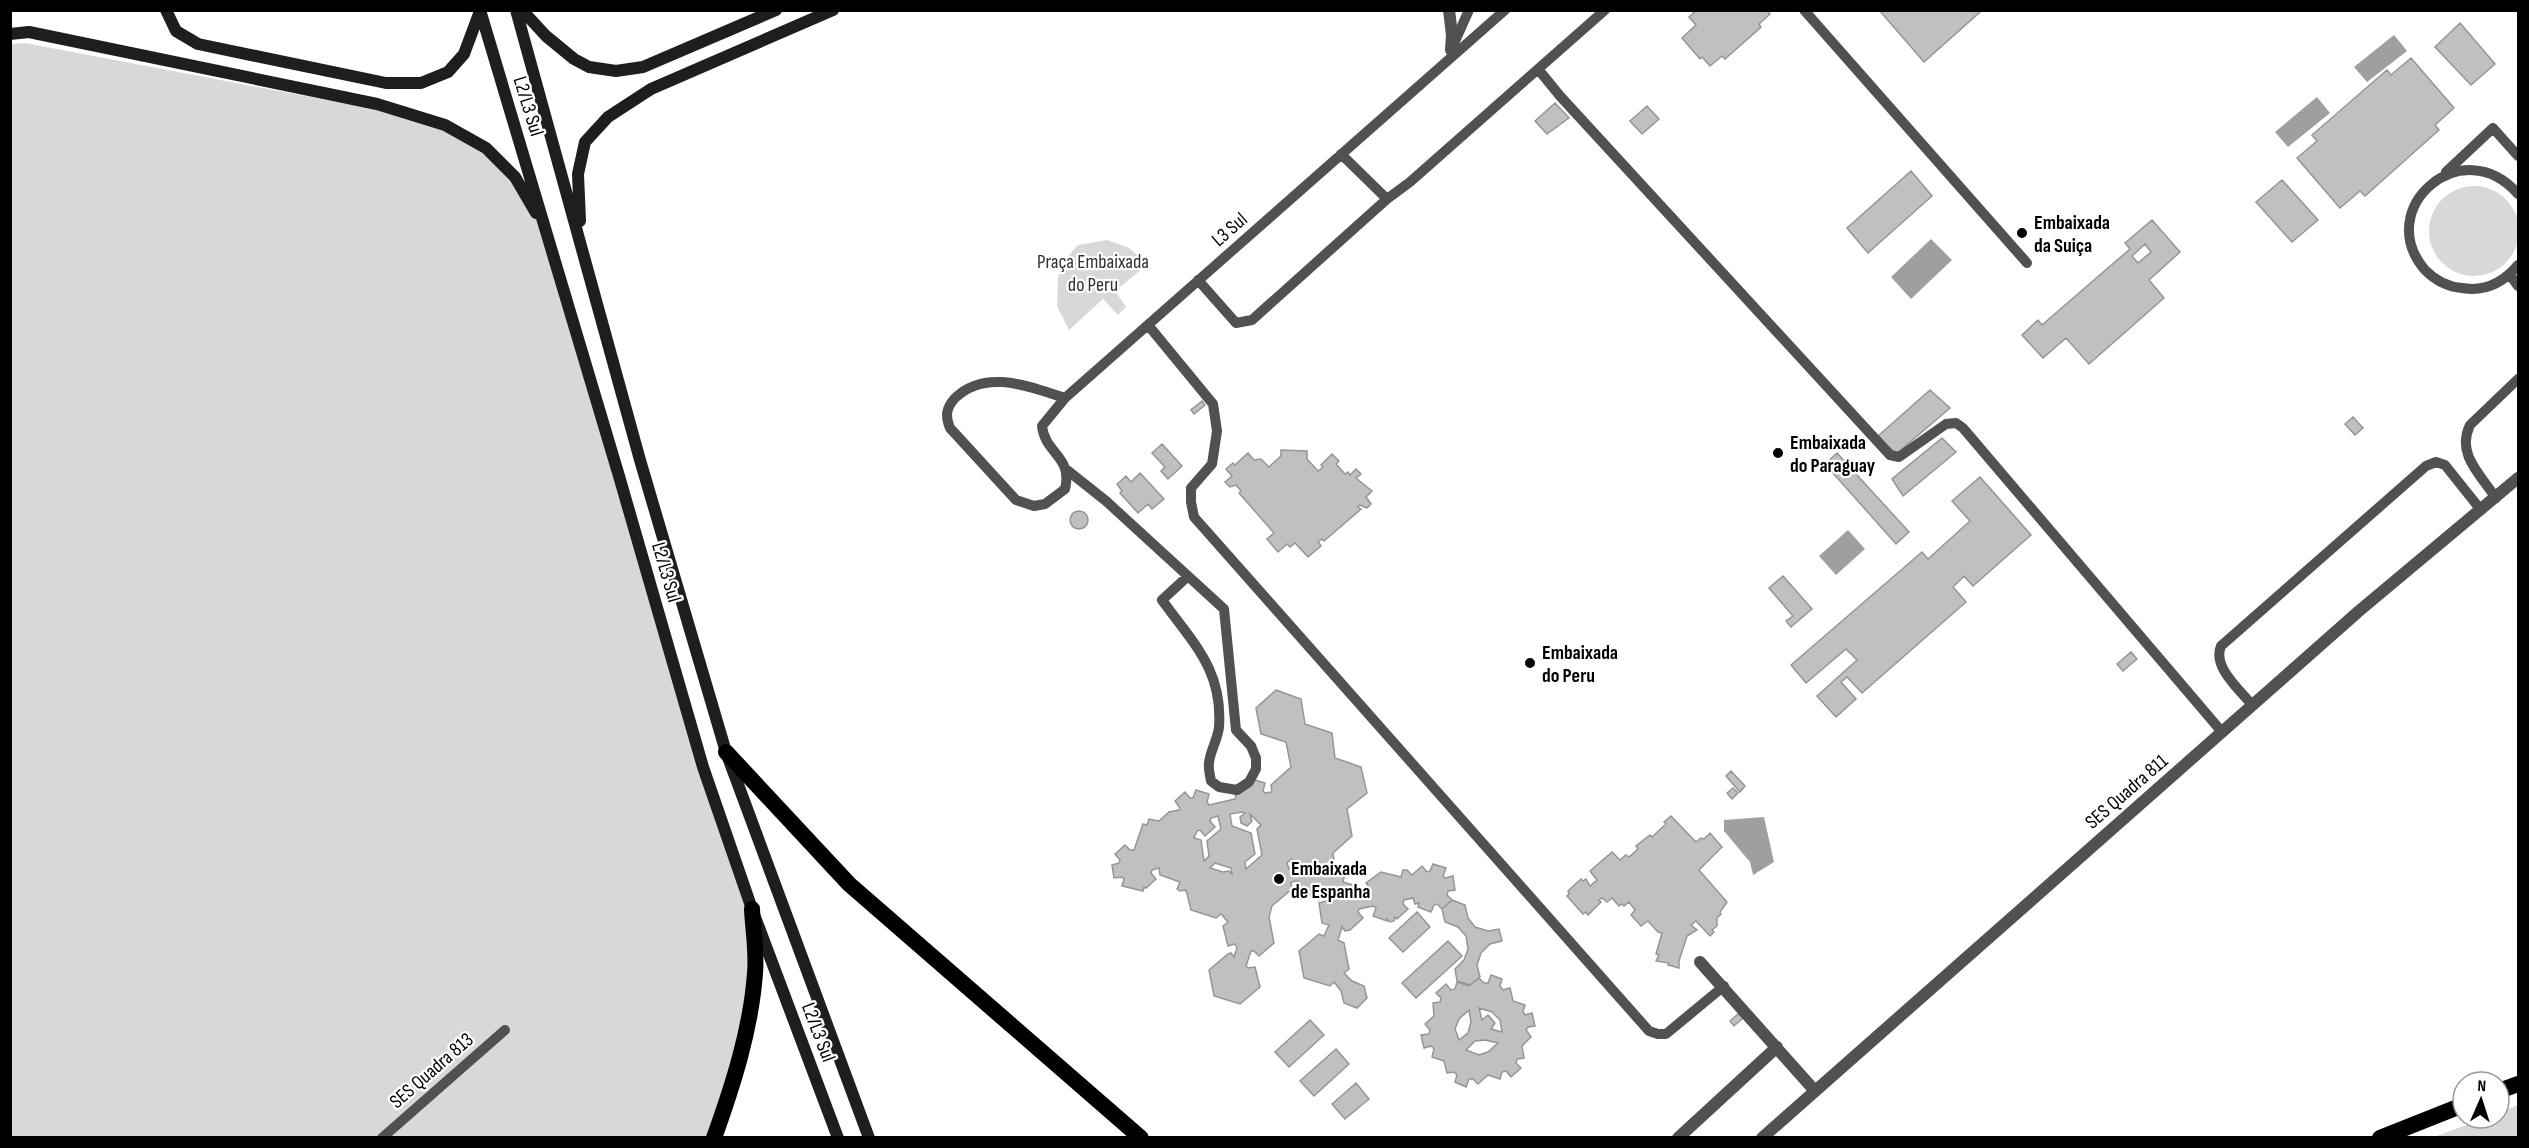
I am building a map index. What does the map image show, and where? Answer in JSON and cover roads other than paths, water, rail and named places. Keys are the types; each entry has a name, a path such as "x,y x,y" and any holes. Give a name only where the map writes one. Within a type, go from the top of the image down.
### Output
{"highway":[{"path":"726,752 849,884 1141,1137"},
{"path":"714,1137 729,1096 750,1018 755,971 752,909"},
{"path":"2380,1137 2451,1110"}],"main road":[{"path":"166,10 176,31 198,44 386,83 421,83 448,72 464,54 480,11"},
{"name":"L2/L3 Sul","path":"516,10 640,460 726,752 869,1137"},
{"path":"522,10 546,36 574,59 589,68 616,71 643,67 776,10"},
{"path":"580,240 578,174 585,142 608,117 651,89 833,10"},
{"name":"L2/L3 Sul","path":"480,11 703,767 752,909 838,1137"},
{"path":"10,34 29,32 332,95 378,105 445,125 486,148 515,177 546,230"}],"street":[{"path":"1449,10 1452,35 1450,50"},
{"name":"SES Quadra 811","path":"1762,1137 2359,611 2518,478"},
{"path":"1701,962 1815,1091"},
{"path":"1677,1137 1777,1047"}],"lane":[{"path":"1445,65 1469,10"},
{"name":"L3 Sul","path":"1067,470 1062,459 1046,441 1042,426 1065,398 1505,10"},
{"path":"1198,280 1236,322 1252,320 1387,199 1410,182 1538,69 1592,15 1605,10"},
{"path":"1804,10 2027,263"},
{"path":"1538,69 1560,96 1890,455 1899,457 1946,424 1956,423 1963,428 2222,732"},
{"path":"2518,156 2493,128 2425,190 2414,208 2410,237 2420,264 2436,279 2455,288 2484,288 2510,275 2518,265"},
{"path":"1341,154 1387,199"},
{"path":"2442,176 2470,169 2485,171 2499,176 2518,194"},
{"path":"2510,275 2518,286"},
{"path":"1148,324 1213,404 1217,431 1212,464 1191,488 1194,517 1649,1031 1666,1034 1724,987"},
{"path":"2496,498 2466,454 2465,435 2470,425 2518,379"},
{"path":"1065,398 1015,383 997,381 962,391 950,404 946,413 950,428 1016,500 1024,504 1034,506 1045,504 1065,489 1067,470"},
{"path":"2252,705 2219,664 2217,654 2221,646 2426,466 2436,462 2445,465 2481,510"},
{"path":"1067,470 1106,501 1224,609 1236,730 1251,746 1256,758 1256,769 1249,782 1238,790 1219,787 1211,781 1208,764 1219,730 1219,707 1214,675 1206,660 1162,600 1187,576"},
{"path":"1214,675 1230,665"},
{"path":"1219,730 1236,730"},
{"name":"SES Quadra 813","path":"382,1137 505,1030"}],"place":[{"name":"Embaixada da Suiça","path":"2022,233"},
{"name":"Embaixada do Paraguay","path":"1778,453"},
{"name":"Embaixada do Peru","path":"1530,663"},
{"name":"Embaixada de Espanha","path":"1279,879"}],"park label":[{"name":"Praça Embaixada do Peru","path":"1093,272"}]}
